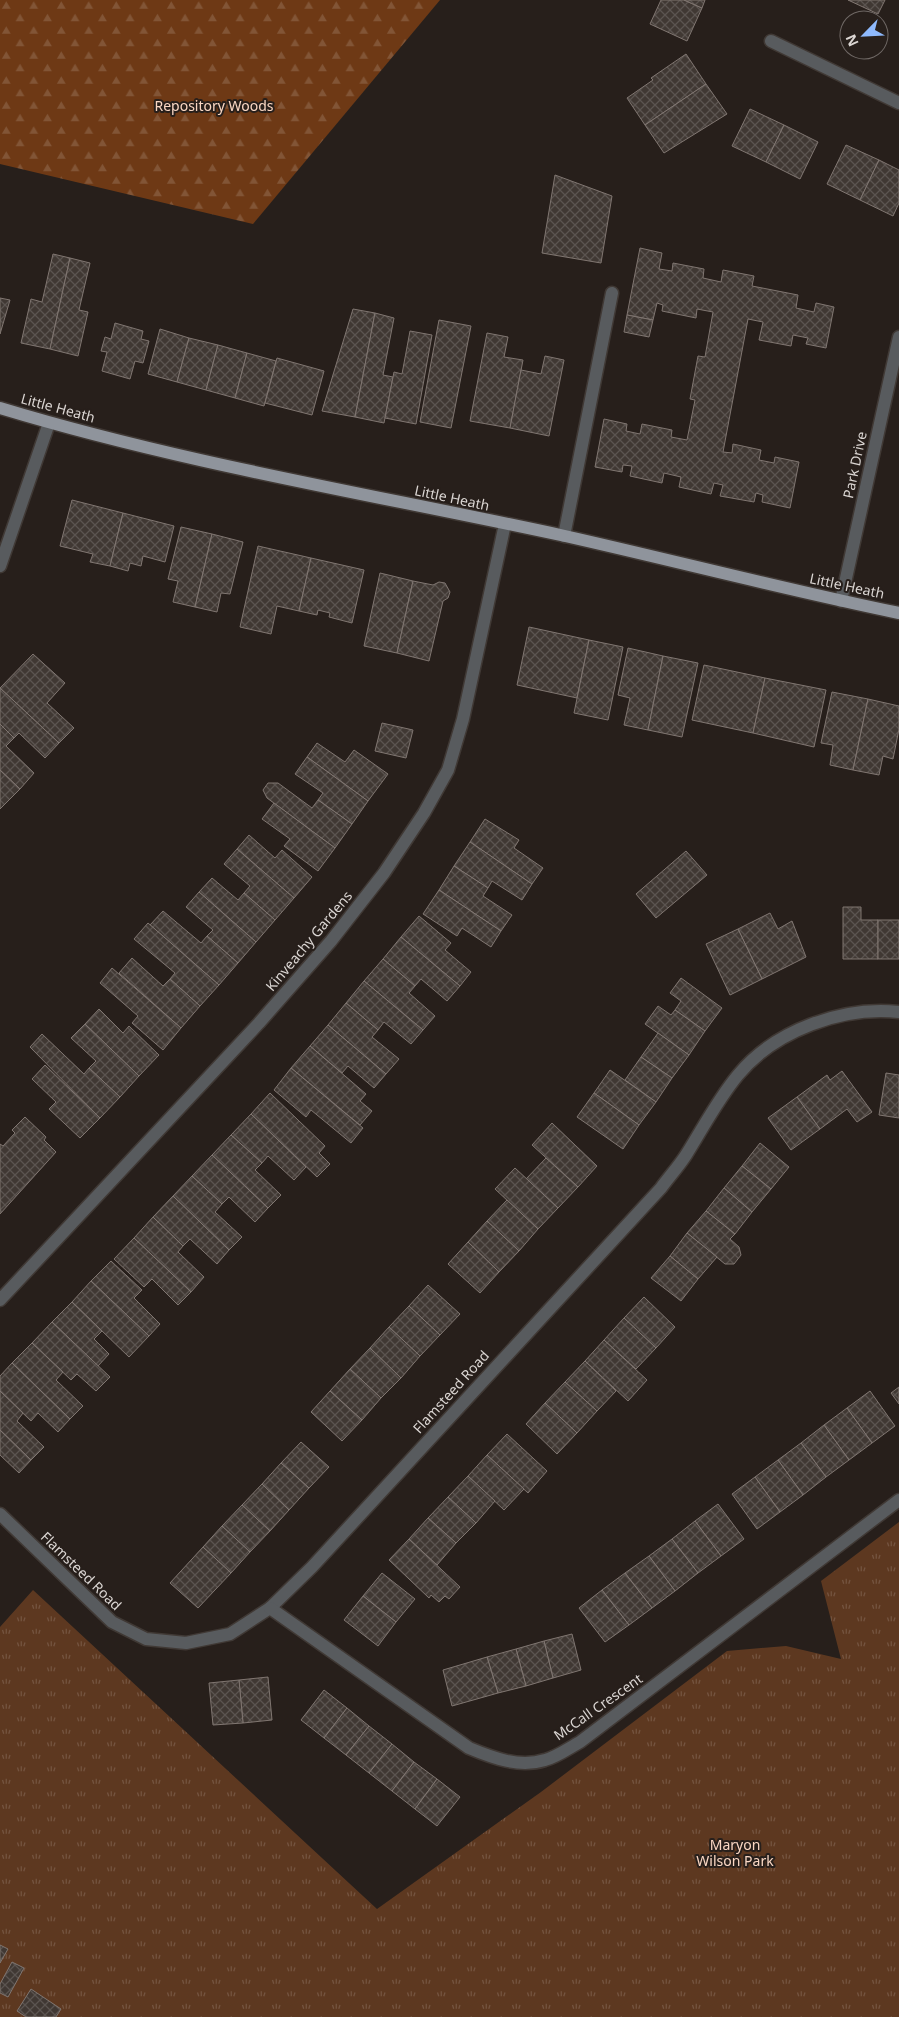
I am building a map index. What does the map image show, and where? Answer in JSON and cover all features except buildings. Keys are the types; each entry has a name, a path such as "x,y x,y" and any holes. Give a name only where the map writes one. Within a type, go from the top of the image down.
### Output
{"main road":[{"name":"Little Heath","path":"0,408 49,423 288,480 564,536 899,613"}],"street":[{"path":"771,41 899,103"},
{"path":"564,536 612,293"},
{"name":"Park Drive","path":"841,601 899,337"},
{"path":"0,566 49,423"},
{"name":"Kinveachy Gardens","path":"0,1300 259,1023 331,941 384,872 424,813 448,770 463,719 505,524"},
{"name":"Flamsteed Road","path":"0,1514 112,1622 146,1639 186,1643 230,1634 270,1608 312,1567 661,1188 686,1156 739,1074 771,1045 807,1026 843,1015 880,1010 899,1012"},
{"name":"McCall Crescent","path":"270,1608 469,1748 495,1758 522,1764 546,1760 580,1742 899,1500"}],"green space":[{"name":"Repository Woods","path":"0,0 440,0 253,224 0,164"},
{"name":"Maryon Wilson Park","path":"899,1522 899,2017 0,2017 0,1627 33,1590 377,1909 541,1792 727,1651 786,1646 841,1659 821,1581"}]}
